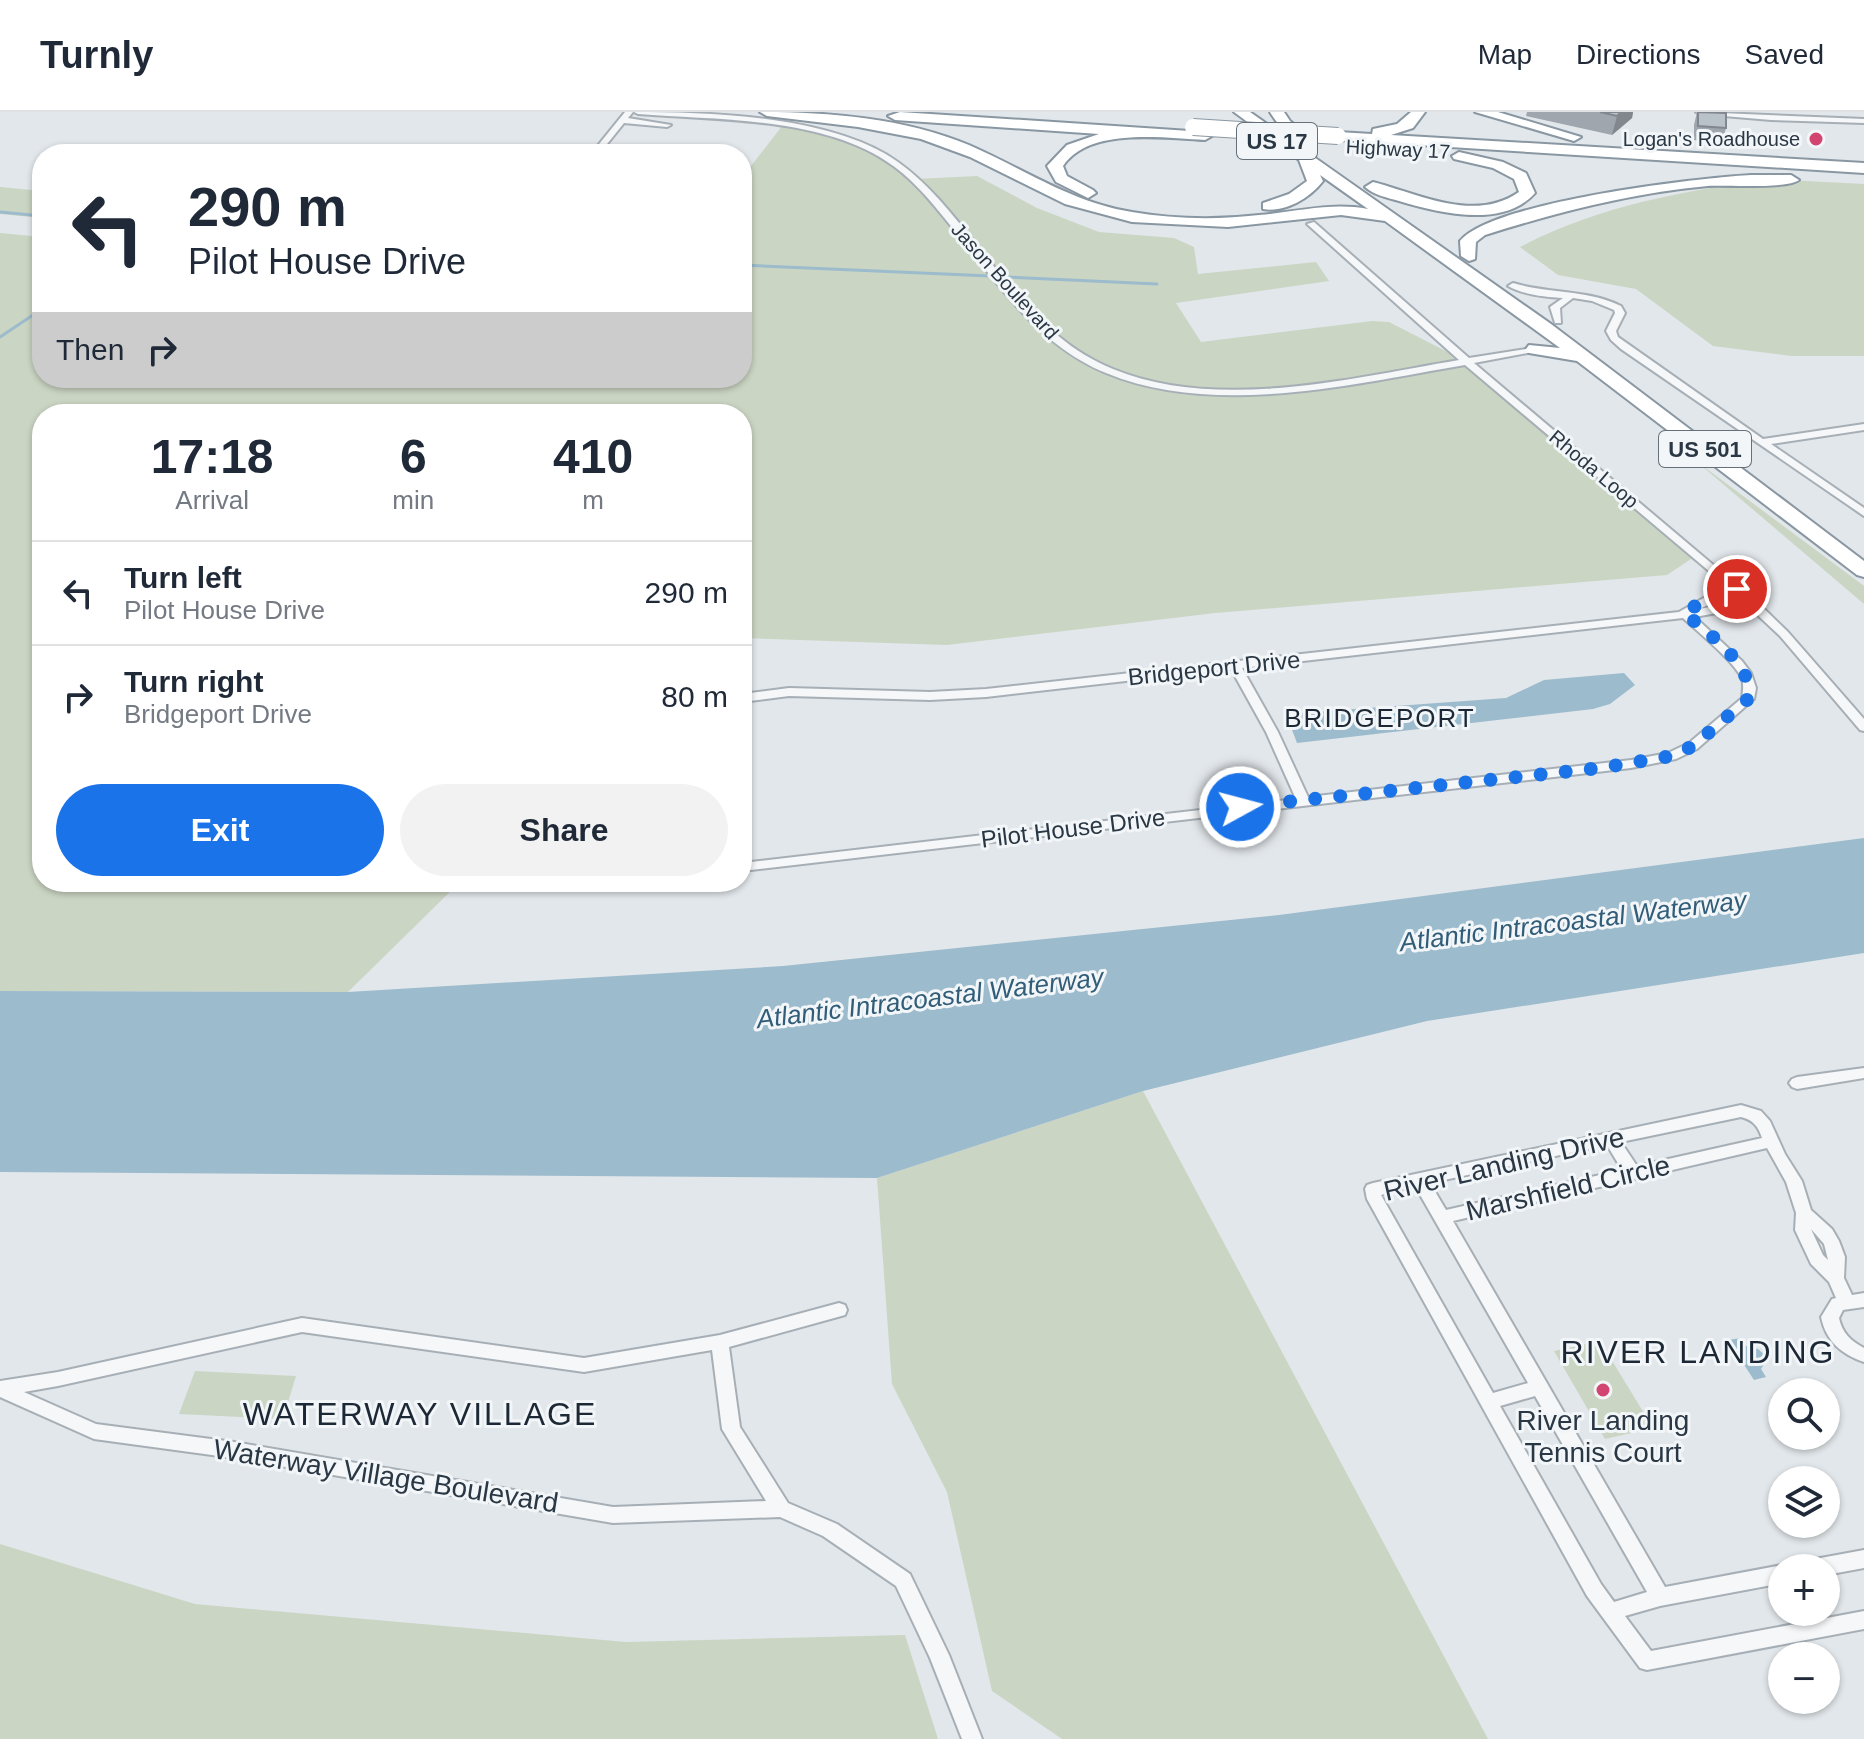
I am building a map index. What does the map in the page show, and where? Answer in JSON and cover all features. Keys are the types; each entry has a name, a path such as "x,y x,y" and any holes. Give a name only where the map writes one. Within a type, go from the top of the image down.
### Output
{"highway":[{"path":"767,112 853,121 918,133 987,158 1074,202 1124,215 1219,222 1331,210 1355,211 1403,229"},
{"name":"Highway 17","path":"836,112 1147,133 1199,132"},
{"name":"Highway 17","path":"957,112 1096,120 1199,132 1343,141 1828,166 1864,176"},
{"path":"1056,112 1096,120"},
{"name":"US 501","path":"1241,112 1403,229 1551,324 1864,557"},
{"path":"1343,141 1399,128 1416,119 1418,112"},
{"path":"1482,112 1548,132 1609,143 1828,166"},
{"name":"US 501","path":"1281,118 1513,286 1586,359 1864,571"},
{"path":"1147,133 1083,142 1068,148 1055,166 1057,172 1061,179 1082,191 1116,201 1169,209 1234,210 1280,203 1307,191 1315,181 1306,161"},
{"name":"Highway 17","path":"1343,141 1436,151 1864,176"},
{"path":"1373,187 1428,205 1471,209 1507,205 1521,200 1527,193 1521,176 1512,171 1483,160 1436,151"},
{"path":"1469,256 1468,241 1479,232 1637,189 1723,179 1864,176"},
{"path":"1535,349 1548,337 1551,324"},
{"path":"1535,349 1586,359"}],"street":[{"path":"603,144 629,112"},
{"name":"Jason Boulevard","path":"638,112 811,130 884,155 915,179 1045,331 1074,353 1119,374 1217,393 1282,392 1535,349"},
{"path":"1700,112 1798,120 1864,121"},
{"path":"622,120 667,125"},
{"name":"Rhoda Loop","path":"1311,224 1467,362 1737,589 1814,666 1864,727"},
{"path":"1513,286 1536,294 1599,299 1618,308 1620,313 1611,331 1614,338 1640,360 1864,513"},
{"path":"1551,324 1558,303 1575,296"},
{"path":"1762,442 1864,427"},
{"name":"Bridgeport Drive","path":"1684,612 1737,589"},
{"name":"Bridgeport Drive","path":"752,697 789,692 958,695 1714,611 1752,603"},
{"name":"Pilot House Drive","path":"752,866 1631,764 1672,756 1693,746 1736,711 1748,699 1750,688 1747,676 1738,664 1684,612"},
{"path":"1235,666 1272,732 1303,800"},
{"path":"1797,1083 1864,1073"},
{"name":"River Landing Drive","path":"1846,1301 1836,1278 1817,1259 1803,1230 1804,1213 1794,1181 1778,1156 1773,1141 1756,1115 1741,1111 1373,1189 1373,1195 1594,1590 1647,1661 1864,1620"},
{"path":"1610,1138 1633,1173"},
{"name":"Marshfield Circle","path":"1660,1597 1442,1217 1773,1141"},
{"path":"1419,1179 1442,1217"},
{"path":"1864,1300 1846,1301 1832,1310 1831,1324 1840,1340 1864,1355"},
{"name":"Waterway Village Boulevard","path":"0,1388 58,1379 302,1325 584,1365 720,1342 839,1310"},
{"path":"720,1342 731,1429 781,1509"},
{"path":"1488,1402 1540,1387"},
{"name":"Waterway Village Boulevard","path":"0,1388 94,1431 234,1450 613,1515 781,1509 830,1530 903,1580 939,1655 972,1739"},
{"path":"1840,1563 1864,1559"},
{"path":"1610,1612 1660,1597 1768,1577"}],"green space":[{"path":"782,126 844,139 884,155 915,179 977,176 1037,208 1099,232 1174,238 1194,247 1198,274 1316,262 1329,281 1176,303 1201,342 1372,321 1389,322 1467,362 1697,555 1667,575 1215,613 947,645 752,638 752,404 32,404 32,892 450,892 348,992 0,991 0,233 32,236 32,388 752,388 752,165"},
{"path":"1770,179 1864,184 1864,356 1792,356 1713,346 1636,289 1558,275 1520,247 1580,221 1642,202"},
{"path":"0,187 32,190 32,217 0,214"},
{"path":"1696,461 1864,586 1864,604"},
{"path":"1143,1091 1488,1739 1062,1739 992,1691 947,1492 892,1384 877,1178"},
{"name":"River Landing Tennis Court","path":"1600,1341 1653,1428 1605,1439 1554,1351"},
{"path":"195,1371 296,1376 283,1419 179,1414"},
{"path":"0,1544 195,1604 626,1642 905,1635 938,1739 0,1739"}],"water":[{"path":"1624,673 1635,685 1610,704 1593,709 1297,743 1286,714 1506,698 1544,680"},
{"name":"Atlantic Intracoastal Waterway","path":"1864,838 1864,953 1427,1021 1143,1091 877,1178 0,1172 0,991 348,992 783,966 1279,915"},
{"path":"1741,1338 1746,1346 1758,1349 1768,1358 1761,1369 1766,1377 1754,1380 1728,1340"}],"building":[{"path":"1600,112 1621,112 1617,116"},
{"path":"1698,112 1726,113 1726,128 1698,126"}],"waterway":[{"path":"0,212 32,215"},
{"path":"752,265 990,276"},
{"path":"1007,277 1157,284"},
{"path":"0,337 32,316"}],"place":[{"name":"Logan's Roadhouse","path":"1816,139"},
{"name":"River Landing Tennis Court","path":"1603,1390"}],"district":[{"name":"BRIDGEPORT","path":"1380,718"},
{"name":"RIVER LANDING","path":"1698,1352"},
{"name":"WATERWAY VILLAGE","path":"420,1414"}],"route":[{"path":"1240,807 1600,768 1672,756 1693,746 1748,699 1750,688 1747,676 1684,612 1737,589"}]}
